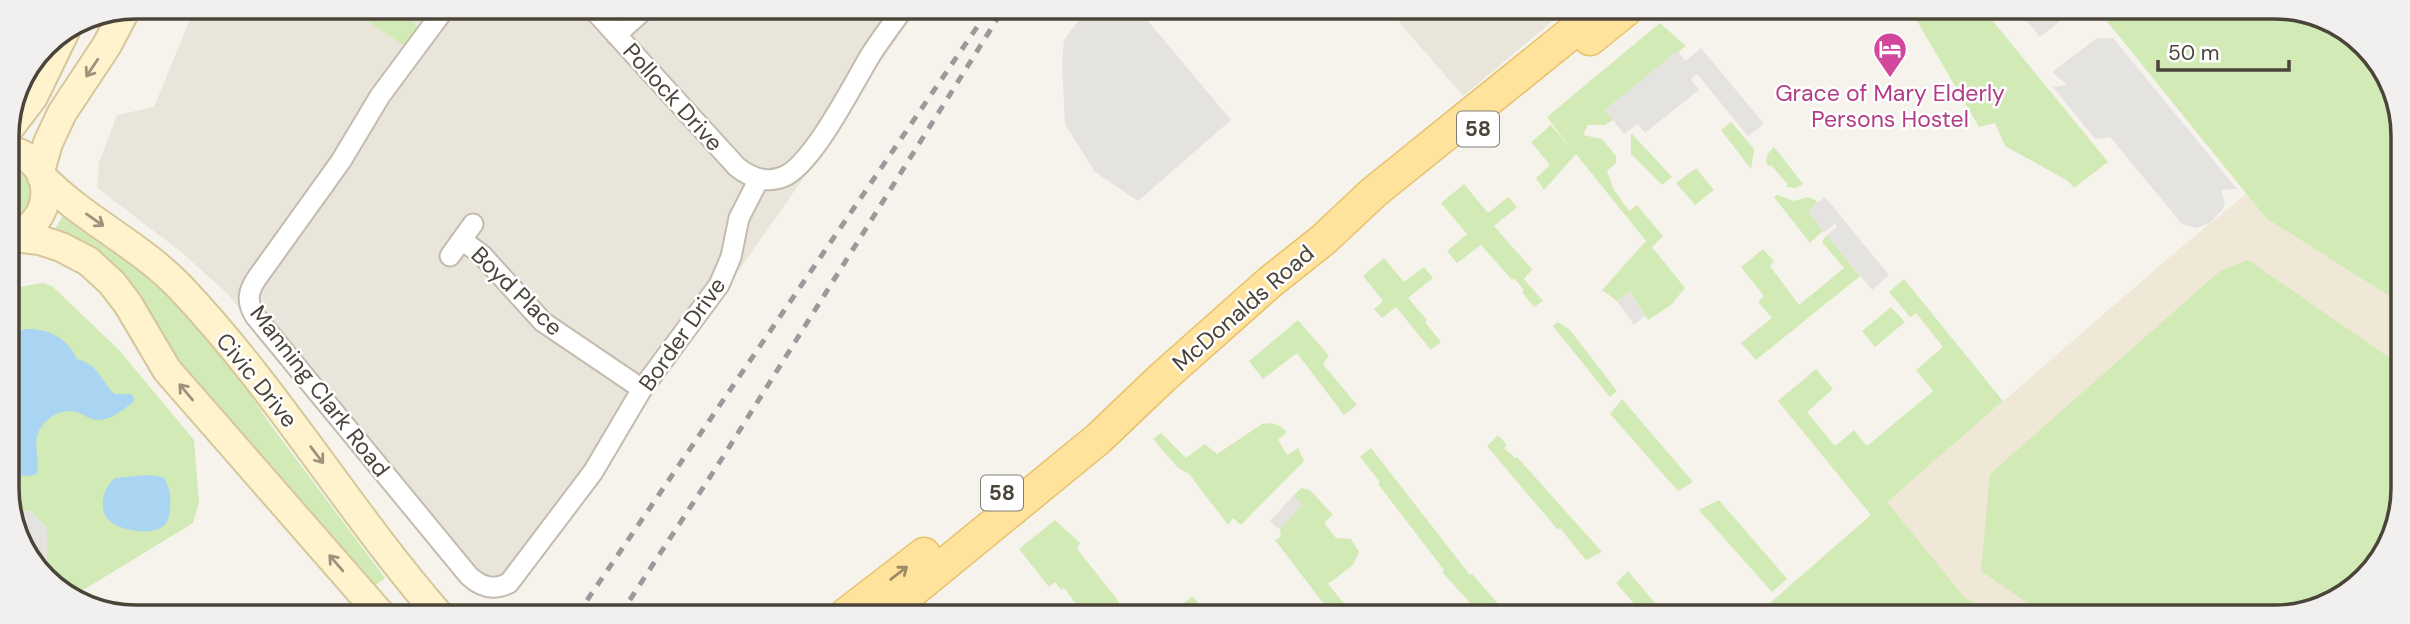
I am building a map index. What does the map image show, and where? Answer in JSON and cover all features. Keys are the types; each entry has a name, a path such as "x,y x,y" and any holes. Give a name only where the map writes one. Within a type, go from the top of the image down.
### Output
{"main road":[{"name":"McDonalds Road","path":"1323,240 1373,193 1589,19"},
{"name":"McDonalds Road","path":"896,605 1098,439 1270,282 1323,240 1469,136 1615,19"},
{"path":"20,234 34,224 45,201 46,189 41,174 50,138 62,113 107,46 120,21"},
{"path":"22,111 33,97 55,52"},
{"name":"Civic Drive","path":"20,154 33,162 41,174 70,202 177,284 199,308 262,382 431,605"},
{"path":"20,238 40,240 61,247 88,261 112,283 128,304 167,370 372,605"},
{"name":"McDonalds Road","path":"858,605 1083,430 1163,377"}],"street":[{"name":"Manning Clark Road","path":"437,19 380,96 341,162 251,286 248,299 255,316 469,576 475,582 488,587"},
{"name":"Pollock Drive","path":"602,19 737,167 759,179"},
{"path":"616,35 634,19"},
{"path":"759,179 781,177 790,173 804,160 828,127 896,19"},
{"name":"Border Drive","path":"488,587 504,586 515,577 593,472 642,389 719,285 731,257 739,218 759,179"},
{"name":"Boyd Place","path":"450,257 467,232 482,255 543,323 642,389"}],"shaded area":[{"path":"190,19 365,19 407,48 421,31 410,19 910,19 856,97 830,140 523,580 512,592 497,598 483,596 467,587 350,449 228,294 180,251 97,188 99,163 117,115 154,107"},
{"path":"1146,19 1231,120 1138,201 1095,172 1065,124 1062,63 1064,40 1079,20"},
{"path":"1396,19 1555,19 1463,96"},
{"path":"2025,19 2063,19 2040,37"},
{"path":"2097,38 2113,38 2237,189 2221,190 2225,202 2223,209 2210,223 2196,228 2182,224 2110,137 2095,139 2053,87 2067,85 2052,72"},
{"path":"1701,48 1764,124 1748,136 1697,74 1691,79 1699,90 1645,133 1637,124 1624,134 1605,110 1677,51 1686,61"},
{"path":"2246,194 2266,218 2391,297 2391,488 2388,510 2385,525 2375,546 2351,576 2318,596 2281,604 1769,604"},
{"path":"1825,197 1889,275 1872,290 1827,235 1837,227 1835,224 1824,233 1808,211"},
{"path":"1630,292 1645,316 1634,325 1617,301"},
{"path":"1293,496 1303,504 1280,529 1277,528 1270,521"},
{"path":"22,511 31,511 47,528 46,562 25,525"}],"green space":[{"path":"365,19 410,19 421,31 407,48"},
{"path":"1916,19 1991,19 2108,162 2074,188 2068,181 2005,146 1995,123 1979,127"},
{"path":"2105,19 2274,19 2296,22 2325,31 2345,43 2371,71 2385,99 2391,136 2391,297 2266,218"},
{"path":"1660,23 1686,46 1605,110 1613,120 1605,125 1588,125 1583,135 1602,139 1616,156 1616,163 1607,171 1614,190 1629,211 1637,205 1663,236 1652,247 1685,288 1671,305 1648,320 1630,292 1617,301 1602,290 1646,241 1576,154 1544,190 1536,178 1550,165 1531,142 1551,125 1573,151 1547,117"},
{"path":"1731,122 1754,149 1751,169 1721,130"},
{"path":"1631,133 1672,177 1662,185 1631,154"},
{"path":"1774,147 1803,184 1796,188 1786,187 1788,185 1771,165 1766,163 1767,155"},
{"path":"1696,168 1714,190 1695,205 1676,183"},
{"path":"20,170 27,175 32,187 32,209 20,218"},
{"path":"1464,184 1488,213 1508,197 1517,207 1494,226 1532,269 1524,279 1543,301 1534,307 1514,278 1512,280 1481,245 1457,263 1447,251 1467,234 1441,203"},
{"path":"1777,195 1794,201 1809,197 1818,202 1808,211 1823,231 1810,243 1774,197"},
{"path":"65,212 165,286 224,355 270,424 385,578 371,589 52,234"},
{"path":"1827,235 1860,276 1756,360 1741,343 1772,318 1758,302 1764,296 1741,267 1763,249 1774,261 1770,266 1799,305 1844,268 1822,242"},
{"path":"1384,258 1404,282 1424,267 1433,278 1408,298 1441,342 1431,350 1396,307 1382,318 1374,309 1383,301 1363,276"},
{"path":"2248,260 2391,359 2391,488 2385,525 2375,546 2351,576 2332,589 2304,601 2281,604 2030,604 1981,571 1990,474 2220,271"},
{"path":"1904,279 2003,401 1887,502 1964,597 1975,604 1769,604 1871,515 1778,401 1816,369 1833,389 1807,412 1835,446 1854,430 1867,446 1933,391 1916,370 1943,347 1916,313 1910,317 1889,292"},
{"path":"43,283 52,286 119,350 194,440 199,502 193,523 82,591 65,581 46,562 47,528 31,511 22,511 19,488 20,287"},
{"path":"1891,307 1905,322 1875,347 1862,331"},
{"path":"1298,320 1329,356 1323,364 1357,405 1344,415 1297,353 1263,379 1249,361"},
{"path":"1558,322 1570,330 1617,391 1610,397 1553,326"},
{"path":"1622,399 1693,482 1678,491 1610,414"},
{"path":"1271,423 1287,432 1278,440 1287,455 1298,448 1304,461 1241,525 1233,518 1228,525 1189,474 1178,468 1153,439 1161,433 1186,458 1205,444 1217,454 1262,424"},
{"path":"1498,435 1507,445 1504,448 1517,457 1602,552 1586,560 1560,528 1558,530 1487,446"},
{"path":"1371,448 1470,575 1472,574 1499,604 1471,604 1442,572 1444,570 1360,457"},
{"path":"1301,488 1310,490 1333,515 1324,523 1336,538 1351,539 1359,552 1353,565 1328,584 1345,604 1324,604 1275,540 1281,537 1280,529 1302,504 1293,496"},
{"path":"1719,500 1787,579 1772,592 1699,510"},
{"path":"1055,520 1080,543 1077,549 1120,605 1077,605 1064,588 1061,590 1055,582 1049,587 1019,549"},
{"path":"1628,571 1656,604 1635,604 1616,583"},
{"path":"1192,596 1200,605 1182,605"}],"water":[{"path":"24,329 40,330 55,335 67,344 77,359 95,369 114,394 131,394 135,400 106,419 93,419 70,411 49,418 37,436 36,475 25,476 19,475 19,333"},
{"path":"148,475 163,477 169,488 170,508 164,525 151,531 138,531 108,520 103,501 110,482 115,478"}],"railway":[{"path":"584,605 983,19"},
{"path":"627,605 723,457 997,19"}],"place":[{"name":"Grace of Mary Elderly Persons Hostel","path":"1890,79"}]}
